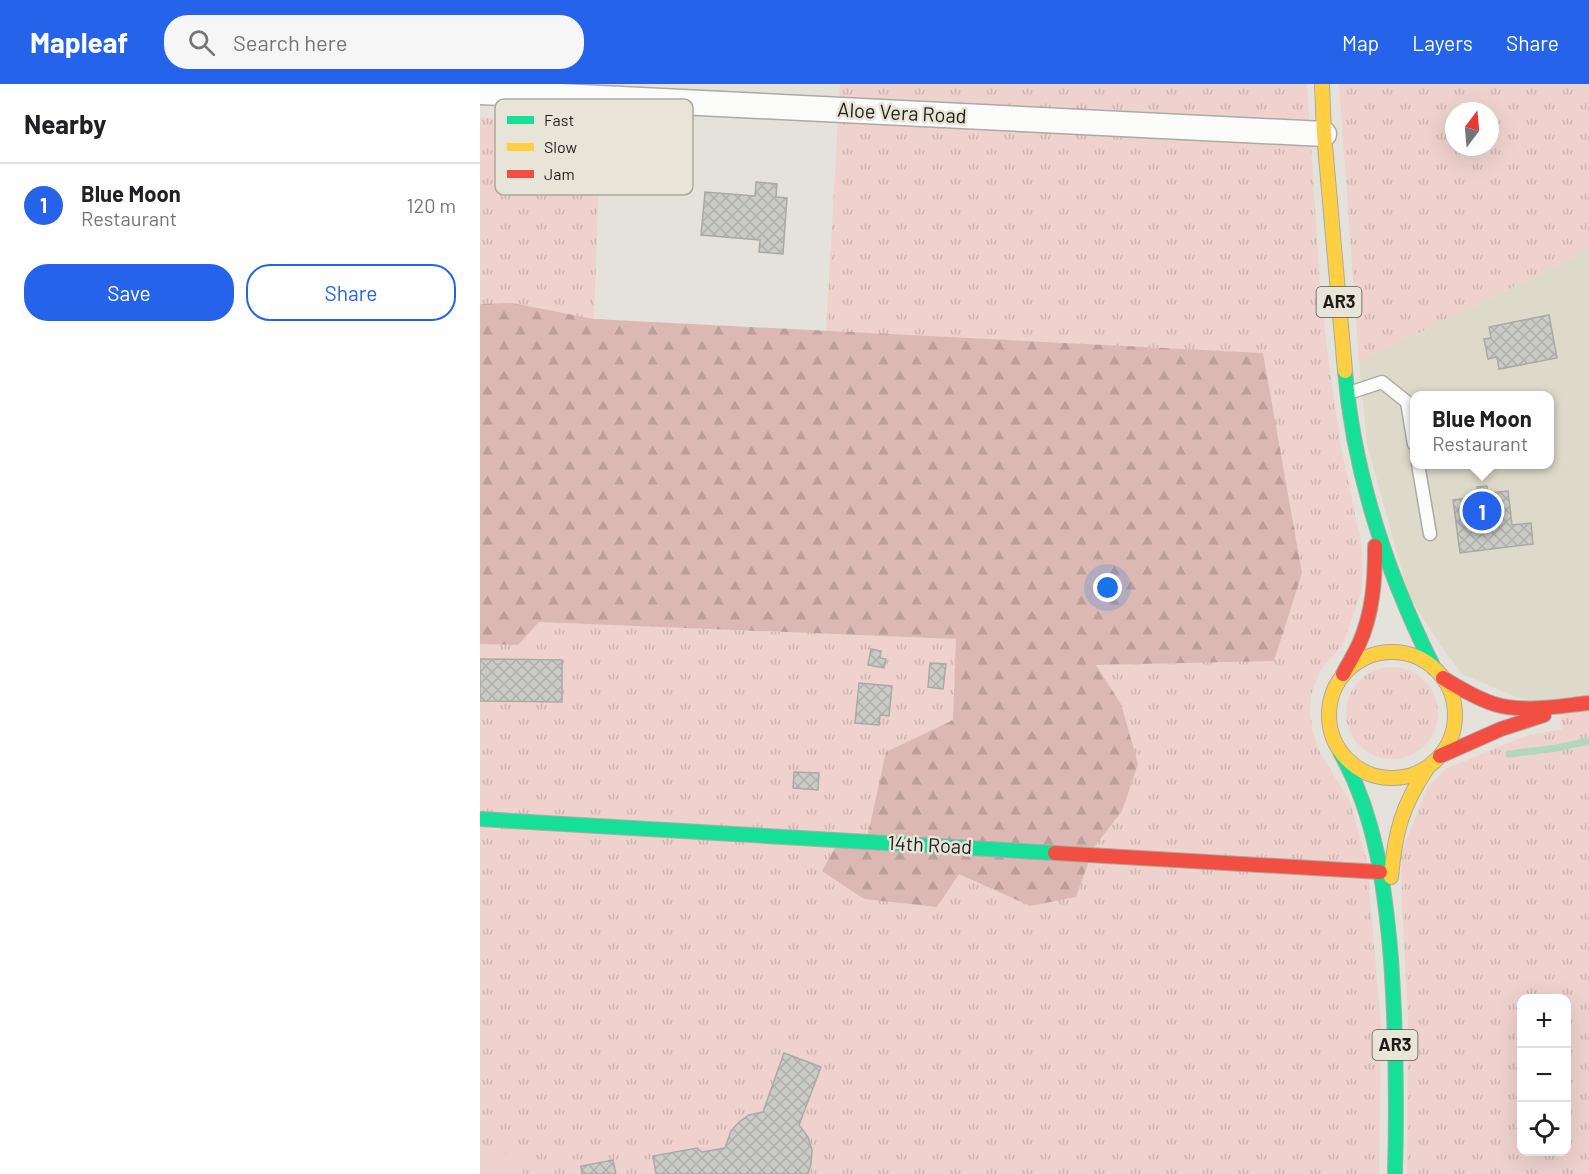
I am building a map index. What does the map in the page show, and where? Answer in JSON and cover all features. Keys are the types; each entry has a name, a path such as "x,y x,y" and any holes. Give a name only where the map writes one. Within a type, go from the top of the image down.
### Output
{"main road":[{"name":"AR3","path":"1322,84 1324,134 1347,393 1372,517 1376,571 1368,620 1343,675"},
{"name":"AR3","path":"1372,517 1403,603 1438,673"},
{"path":"1438,673 1452,697 1455,718 1450,738 1440,756 1428,767 1410,776 1391,778 1371,775 1354,766 1340,752 1331,733 1328,713 1332,692 1343,675 1358,662 1377,654 1397,653 1416,657 1474,696 1503,706 1532,707 1589,703"},
{"path":"1440,756 1501,729 1574,705"},
{"name":"AR3","path":"1340,752 1355,781 1374,841 1387,916 1395,1027 1395,1174"},
{"name":"AR3","path":"1387,916 1396,831 1404,806 1415,784 1428,767"},
{"name":"14th Road","path":"480,819 1380,872"}],"street":[{"name":"Aloe Vera Road","path":"480,92 621,99"},
{"name":"Aloe Vera Road","path":"693,103 1324,134"}],"lane":[{"path":"1347,393 1382,382 1407,402 1410,420"},
{"path":"1419,469 1430,534"}],"shaded area":[{"path":"1589,250 1589,695 1528,702 1462,674 1427,625 1408,593 1367,444 1359,362"}],"green space":[{"path":"840,84 1307,84 1320,285 1329,365 1341,447 1362,547 1362,590 1342,646 1320,671 1311,695 1310,713 1313,733 1320,753 1350,801 1367,862 1381,1025 1379,1174 480,1174 480,644 518,645 539,622 957,639 953,720 887,752 959,874 1121,704 1096,665 1274,660 1302,573 1263,353 826,331"},
{"path":"1339,84 1589,84 1589,250 1359,362"},
{"path":"480,118 495,118 495,195 598,195 594,319 512,303 480,304"},
{"path":"512,303 594,319 1263,353 1302,573 1274,661 1096,665 1121,704 1138,764 1122,811 1094,847 1076,897 1030,906 959,874 937,907 864,899 822,871 841,837 868,834 886,752 953,720 956,639 539,622 518,645 480,644 480,304"},
{"path":"1392,667 1410,670 1425,680 1435,695 1438,713 1435,731 1425,746 1410,756 1392,759 1374,756 1359,746 1349,731 1346,713 1349,695 1359,680 1374,670"},
{"path":"1589,695 1589,1174 1407,1174 1408,1018 1401,853 1428,786 1446,769 1525,736 1562,729 1558,698"},
{"path":"480,1153 524,1155 523,1174 480,1174"}],"building":[{"path":"756,182 777,184 776,197 787,198 783,254 759,252 760,240 701,235 705,192 755,196"},
{"path":"1549,315 1557,358 1499,369 1497,357 1488,359 1484,339 1491,338 1489,327"},
{"path":"1487,486 1488,493 1508,491 1512,525 1531,523 1533,544 1460,553 1453,500 1478,497 1477,487"},
{"path":"871,649 881,651 880,658 886,659 884,668 868,665"},
{"path":"480,659 562,660 562,702 480,701"},
{"path":"930,663 946,664 943,689 928,687"},
{"path":"859,683 892,686 889,716 880,715 879,725 855,723"},
{"path":"794,772 819,773 818,790 793,788"},
{"path":"784,1053 821,1067 799,1125 808,1137 812,1150 808,1174 656,1174 653,1156 697,1148 702,1152 725,1148 731,1131 739,1122 749,1115 763,1112"},
{"path":"613,1160 616,1174 582,1174 581,1166"}],"waterway":[{"path":"1509,754 1589,741"}],"traffic: fast":[{"path":"1345,371 1356,449 1375,524 1402,597 1434,668"},
{"path":"1340,752 1352,776 1370,826 1386,906 1395,1040 1395,1174"},
{"path":"480,819 1055,853"}],"traffic: slow":[{"path":"1322,84 1324,134 1345,371"},
{"path":"1392,652 1416,657 1436,671 1450,691 1455,715 1450,739 1436,759 1416,773 1392,778 1368,773 1348,759 1334,739 1329,715 1334,691 1348,671 1368,657 1392,652"},
{"path":"1391,877 1401,819 1428,767"}],"traffic: jam":[{"path":"1343,674 1364,632 1374,584 1375,546"},
{"path":"1443,678 1481,699 1505,707 1542,708 1589,703"},
{"path":"1440,756 1501,729 1544,715"},
{"path":"1055,853 1380,872"}],"place":[{"name":"Blue Moon","path":"1482,511"}]}
